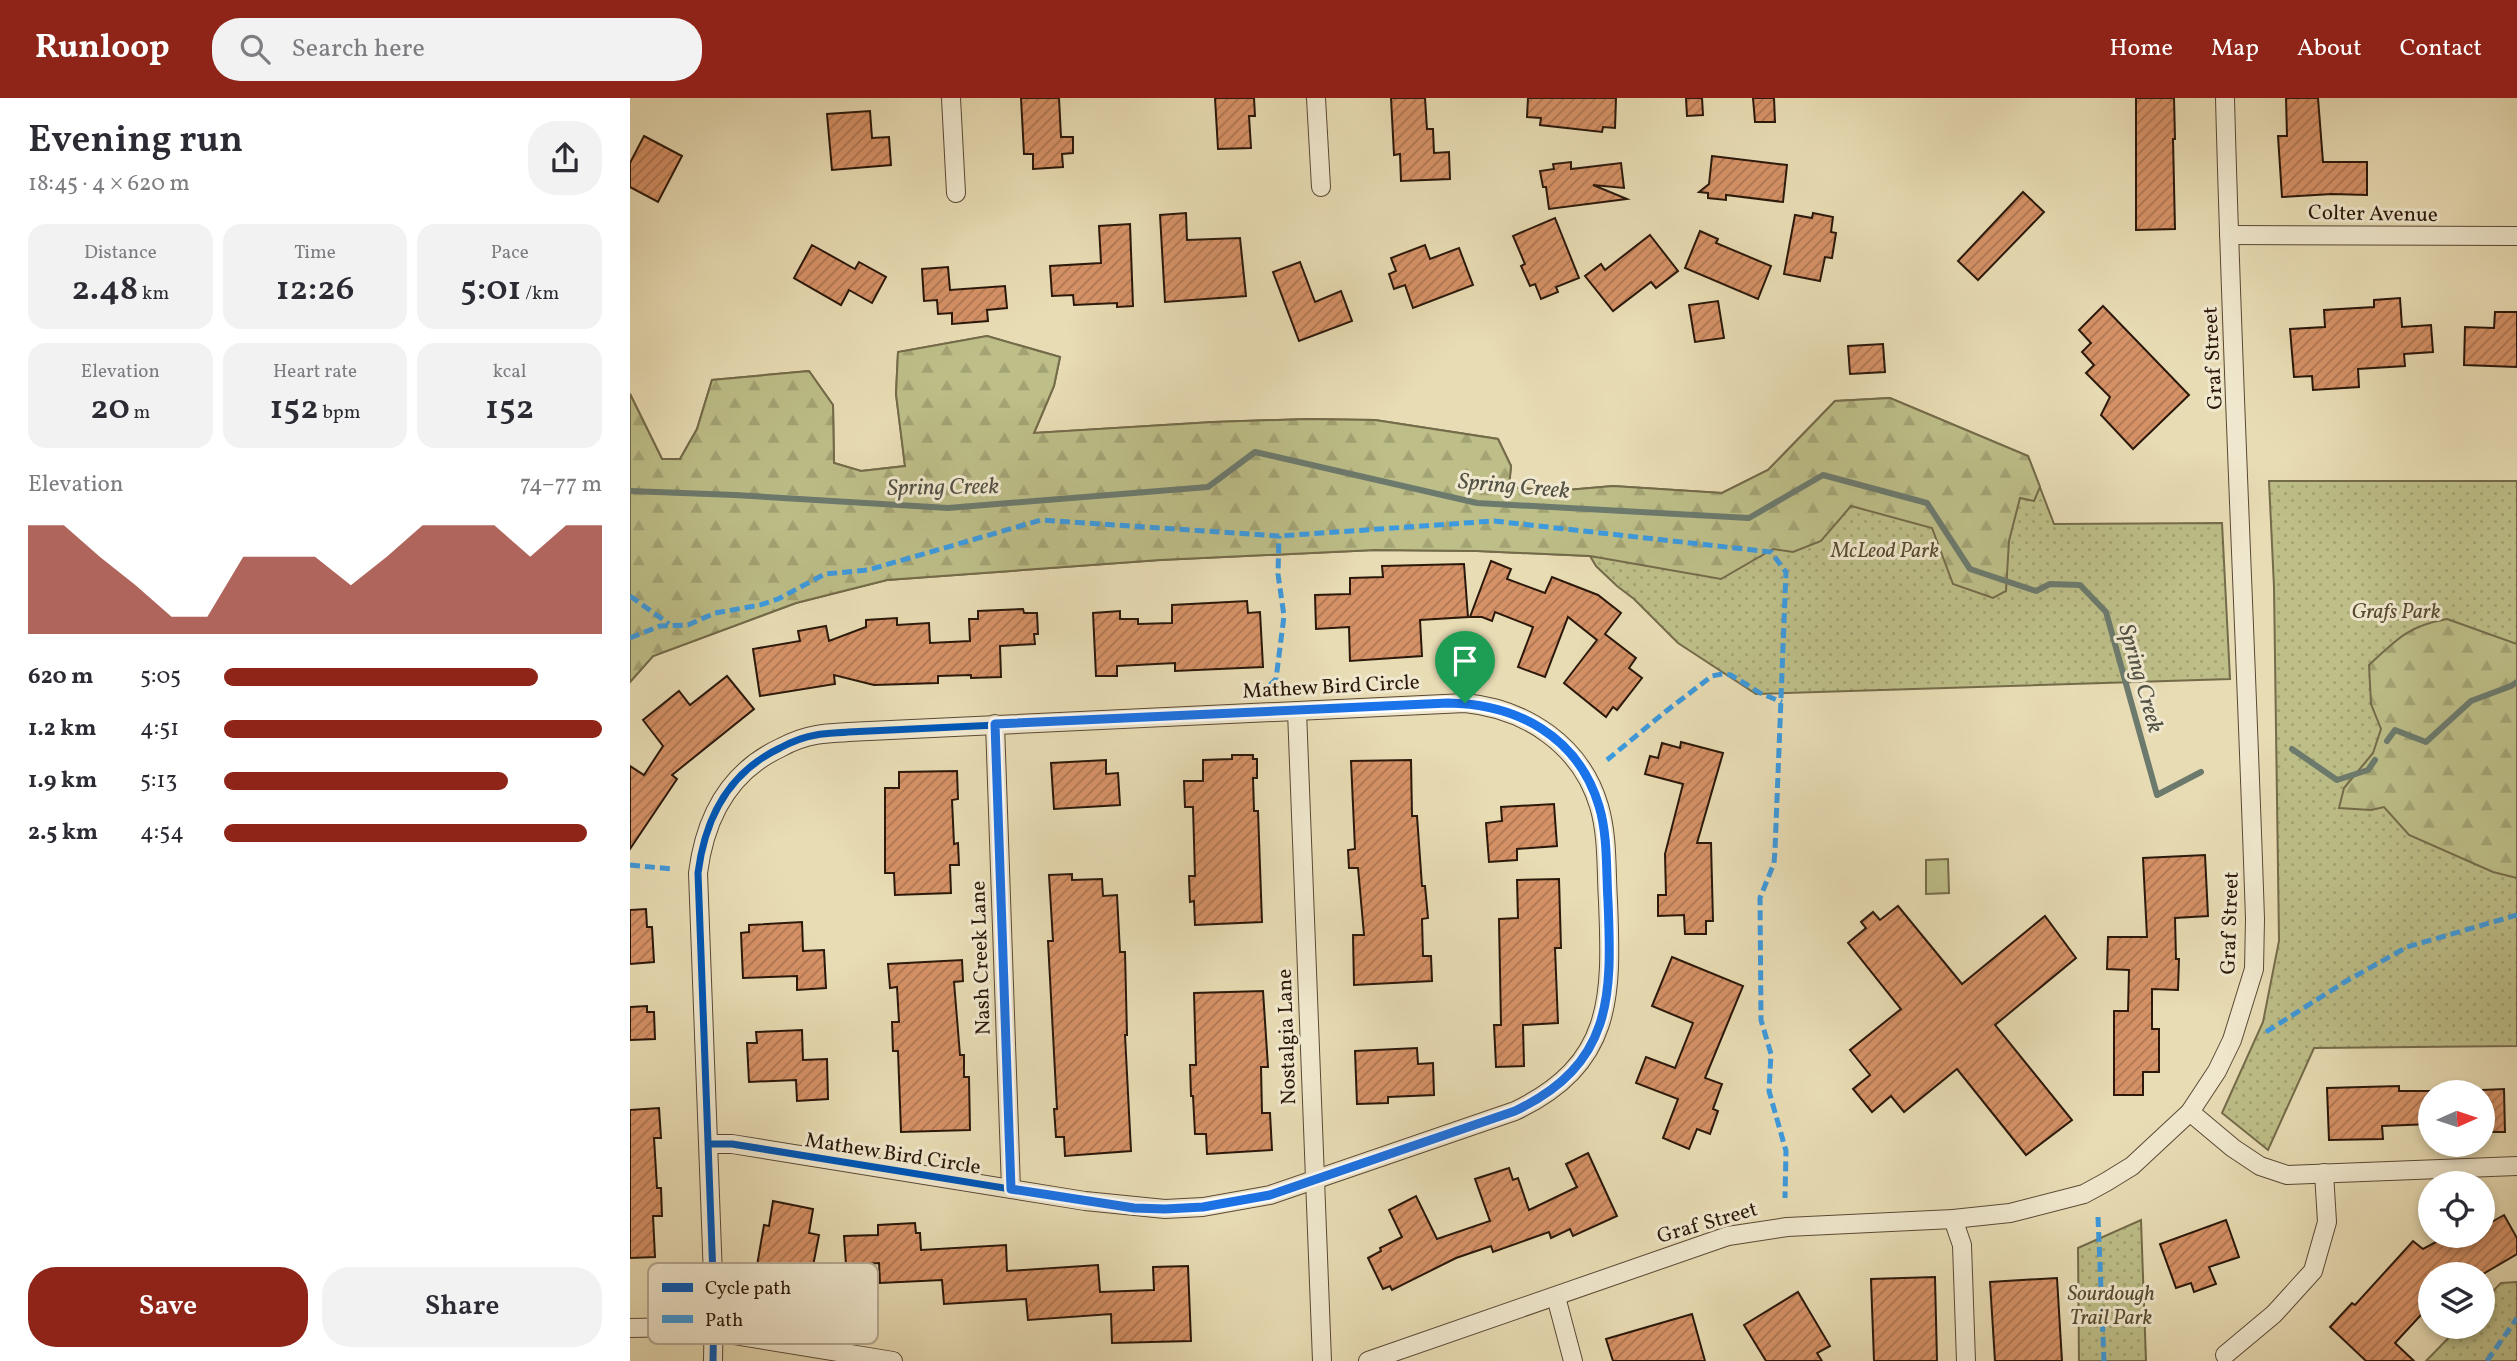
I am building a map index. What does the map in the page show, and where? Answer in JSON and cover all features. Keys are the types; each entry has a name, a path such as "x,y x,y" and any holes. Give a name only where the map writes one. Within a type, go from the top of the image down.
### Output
{"street":[{"path":"951,98 956,193"},
{"path":"1316,98 1321,187"},
{"name":"Graf Street","path":"1368,1361 1728,1236 1762,1229 1953,1219 2010,1213 2084,1194 2132,1166 2190,1112 2217,1071 2232,1040 2254,969 2255,919 2244,580 2225,98"},
{"name":"Colter Avenue","path":"2229,235 2517,236"},
{"name":"Mathew Bird Circle","path":"708,1143 732,1144 1085,1201 1165,1209 1237,1202 1270,1195 1515,1111 1538,1101 1575,1069 1589,1050 1599,1029 1609,986 1604,829 1599,806 1586,773 1563,746 1544,730 1503,709 1465,703 995,724 814,735 768,754 733,782 719,802 702,846 698,873 712,1263"},
{"name":"Nostalgia Lane","path":"1297,711 1322,1361"},
{"name":"Nash Creek Lane","path":"995,724 1011,1189"},
{"path":"2190,1112 2233,1148 2260,1166 2287,1175 2517,1166"},
{"path":"2225,1355 2274,1314 2313,1271 2326,1222 2324,1173"},
{"path":"1953,1219 1962,1245 1966,1361"},
{"path":"1556,1297 1573,1361"},
{"path":"630,1328 648,1328"},
{"path":"792,1344 893,1361"}],"green space":[{"name":"McLeod Park","path":"987,336 1060,357 1054,386 1034,433 1213,422 1375,420 1498,439 1511,466 1509,487 1555,491 1613,486 1722,493 1768,470 1835,401 1890,398 2028,456 2054,524 2222,523 2230,679 1756,694 1678,643 1596,566 1590,556 1375,550 1160,560 887,580 796,603 653,656 630,682 630,394 662,459 680,459 697,429 712,380 809,371 833,405 834,463 861,471 905,466 896,394 898,352"},
{"name":"McLeod Park","path":"987,336 1060,357 1054,386 1034,433 1213,422 1375,420 1498,439 1511,466 1509,487 1555,491 1613,486 1722,493 1768,470 1835,401 1890,398 2028,456 2040,487 2034,501 2020,498 2009,541 2006,591 1993,598 1953,584 1932,528 1851,506 1821,541 1793,552 1773,549 1721,579 1590,556 1375,550 1160,560 887,580 796,603 653,656 630,682 630,394 662,459 680,459 697,429 712,380 809,371 833,405 834,463 861,471 905,466 896,394 898,352"},
{"name":"Grafs Park","path":"2269,481 2517,481 2517,1046 2314,1048 2268,1150 2222,1113 2263,1022 2279,941 2274,587"},
{"path":"2447,619 2517,644 2517,878 2493,872 2409,835 2384,807 2371,810 2339,808 2344,788 2373,753 2381,729 2371,704 2369,665 2404,635 2422,625"},
{"path":"1948,859 1949,893 1926,894 1926,860"},
{"name":"Sourdough Trail Park","path":"2141,1220 2146,1361 2079,1361 2078,1248"},
{"path":"2517,1282 2517,1361 2426,1361 2447,1339 2495,1339 2495,1289 2501,1283"}],"building":[{"path":"1021,98 1059,98 1061,137 1073,137 1073,153 1062,154 1063,167 1033,169 1033,154 1024,154"},
{"path":"1215,98 1254,98 1255,116 1249,116 1251,148 1218,149"},
{"path":"1391,98 1425,98 1427,129 1433,129 1434,153 1449,152 1450,179 1401,181 1400,154 1394,155"},
{"path":"1528,98 1616,98 1615,128 1603,127 1602,132 1540,125 1541,118 1527,117"},
{"path":"1686,98 1702,98 1703,115 1687,116"},
{"path":"1753,98 1774,98 1775,122 1755,122"},
{"path":"2136,98 2174,98 2175,229 2136,230"},
{"path":"2286,98 2318,98 2323,162 2367,162 2367,195 2282,197 2278,136 2287,136"},
{"path":"870,111 872,138 889,137 891,165 832,170 827,114"},
{"path":"644,136 682,156 658,202 630,187 630,163"},
{"path":"1712,156 1787,165 1783,202 1726,195 1726,200 1708,198 1708,193 1699,192 1709,184"},
{"path":"1571,162 1571,169 1621,163 1624,188 1593,185 1627,199 1549,209 1546,187 1543,187 1540,171 1554,169 1553,164"},
{"path":"2023,192 2044,212 1978,280 1958,261"},
{"path":"1186,213 1187,240 1240,238 1246,296 1165,302 1160,215"},
{"path":"1813,213 1833,217 1831,232 1836,233 1832,258 1825,257 1820,281 1784,274 1795,215 1812,218"},
{"path":"1555,218 1579,278 1556,287 1558,292 1541,299 1535,284 1530,286 1521,266 1525,264 1513,236"},
{"path":"1130,224 1133,306 1117,307 1117,303 1074,305 1073,295 1052,296 1050,266 1101,263 1099,226"},
{"path":"1700,231 1718,239 1716,243 1771,266 1758,299 1685,268"},
{"path":"1650,235 1678,271 1656,288 1651,282 1613,311 1585,276 1601,264 1605,270"},
{"path":"812,245 855,269 859,262 886,277 872,303 849,290 841,305 794,278"},
{"path":"1425,245 1430,259 1459,248 1473,285 1413,308 1405,285 1394,289 1389,274 1396,271 1391,258"},
{"path":"1300,262 1315,302 1341,291 1352,321 1299,341 1273,272"},
{"path":"948,267 950,290 1005,286 1007,308 987,310 988,321 952,324 952,313 938,314 937,300 924,301 922,269"},
{"path":"2400,298 2402,327 2431,325 2433,352 2404,354 2405,366 2358,369 2359,387 2313,390 2312,376 2294,377 2290,329 2325,327 2324,310 2374,307 2374,300"},
{"path":"1718,301 1724,338 1695,342 1689,305"},
{"path":"2103,306 2189,395 2133,449 2101,415 2110,397 2086,373 2094,365 2082,352 2091,343 2079,330"},
{"path":"2495,312 2517,312 2517,367 2464,365 2465,327 2494,328"},
{"path":"1883,344 1885,372 1850,374 1848,346"},
{"path":"1491,561 1511,569 1507,579 1545,593 1552,577 1598,595 1621,613 1605,634 1636,658 1629,668 1642,678 1617,710 1613,707 1606,717 1564,683 1597,640 1568,617 1545,677 1518,667 1533,627 1495,612 1492,621 1482,617 1470,617"},
{"path":"1464,564 1468,617 1420,620 1422,656 1350,661 1349,627 1316,629 1315,595 1350,594 1350,578 1383,577 1382,566"},
{"path":"1247,601 1248,613 1260,612 1263,667 1175,671 1175,663 1117,666 1117,676 1096,676 1093,613 1120,611 1120,619 1138,619 1138,624 1172,623 1172,605"},
{"path":"1023,609 1024,613 1037,613 1038,634 1034,634 1035,644 1000,646 1001,677 938,676 938,683 874,685 834,675 835,684 760,696 753,649 800,641 798,631 826,626 829,641 866,627 866,620 897,618 897,625 929,623 930,643 970,641 969,619 978,619 978,611"},
{"path":"727,676 754,709 672,775 677,779 630,849 630,766 644,775 663,746 643,720 679,691 690,705"},
{"path":"1681,742 1723,753 1697,843 1711,843 1713,921 1706,921 1706,934 1685,934 1684,915 1658,916 1658,895 1666,895 1665,854 1683,784 1645,774 1650,756 1658,758 1662,743 1680,748"},
{"path":"1232,755 1253,755 1253,759 1257,759 1257,778 1253,778 1254,811 1258,811 1262,922 1195,925 1194,901 1190,902 1189,876 1195,876 1193,807 1185,807 1184,781 1203,781 1203,760 1232,759"},
{"path":"1106,760 1106,774 1118,773 1120,805 1054,809 1051,763"},
{"path":"1411,760 1412,816 1417,816 1422,886 1425,886 1428,918 1422,919 1423,956 1431,956 1432,981 1354,985 1353,935 1364,935 1358,868 1349,868 1348,850 1355,849 1351,761"},
{"path":"957,771 958,799 952,800 954,844 958,843 959,865 950,865 951,893 895,895 894,873 885,873 885,788 899,788 899,772"},
{"path":"1554,804 1557,846 1517,849 1517,860 1489,862 1486,823 1502,821 1501,807"},
{"path":"2205,855 2208,916 2175,918 2176,959 2179,959 2178,990 2152,989 2152,1029 2159,1029 2159,1072 2143,1072 2143,1095 2114,1095 2114,1011 2128,1011 2129,970 2107,969 2108,937 2147,937 2143,858"},
{"path":"1072,874 1072,880 1102,879 1103,896 1117,895 1120,952 1125,952 1125,1035 1131,1151 1065,1156 1064,1137 1056,1137 1054,1109 1057,1109 1048,941 1053,941 1049,875"},
{"path":"1559,879 1561,948 1555,948 1558,1023 1523,1025 1524,1066 1496,1067 1494,1025 1501,1025 1499,919 1518,918 1517,880"},
{"path":"1898,906 1962,984 2045,916 2076,958 1995,1025 2072,1120 2026,1155 1957,1069 1904,1112 1891,1096 1872,1112 1853,1089 1870,1075 1850,1050 1901,1009 1848,943 1866,928 1861,922 1873,912 1880,920"},
{"path":"646,909 647,927 652,927 654,962 630,964 630,910"},
{"path":"802,922 803,951 824,950 826,988 797,990 797,976 743,978 741,933 749,932 749,925"},
{"path":"1672,957 1743,986 1705,1078 1722,1084 1713,1109 1718,1111 1710,1134 1697,1129 1689,1149 1663,1138 1678,1099 1636,1083 1646,1057 1675,1068 1693,1023 1652,1006"},
{"path":"962,960 963,981 954,982 960,1055 964,1055 964,1077 969,1077 970,1130 901,1132 898,1051 893,1051 892,1022 899,1022 897,987 890,988 888,964"},
{"path":"1263,991 1268,1067 1261,1067 1262,1113 1270,1113 1272,1150 1207,1154 1206,1134 1195,1134 1191,1096 1190,1065 1196,1065 1194,993"},
{"path":"647,1006 647,1012 654,1012 655,1039 630,1040 630,1007"},
{"path":"802,1030 803,1060 827,1059 828,1099 797,1101 796,1080 749,1082 747,1043 757,1043 756,1032"},
{"path":"1417,1048 1418,1064 1433,1063 1434,1095 1388,1097 1388,1103 1357,1104 1355,1051"},
{"path":"2399,1086 2399,1091 2418,1091 2418,1125 2382,1126 2383,1139 2329,1140 2327,1088"},
{"path":"2496,1089 2504,1089 2505,1132 2496,1132"},
{"path":"659,1108 661,1138 654,1138 657,1188 661,1188 662,1216 653,1216 655,1257 630,1258 630,1110"},
{"path":"1588,1153 1617,1216 1573,1236 1570,1229 1551,1238 1549,1232 1493,1252 1491,1246 1456,1258 1392,1290 1390,1286 1383,1289 1368,1258 1381,1251 1380,1248 1402,1237 1389,1210 1416,1196 1437,1239 1490,1221 1475,1179 1509,1168 1513,1180 1518,1178 1529,1210 1577,1187 1566,1164"},
{"path":"773,1201 813,1209 809,1233 819,1235 814,1263 757,1263 764,1225 769,1226"},
{"path":"2504,1215 2517,1238 2517,1254 2495,1267 2495,1262 2418,1262 2418,1318 2395,1343 2414,1361 2366,1361 2330,1327 2352,1303 2355,1305 2413,1241 2418,1248 2423,1249 2495,1248 2495,1220"},
{"path":"2226,1220 2239,1257 2209,1267 2216,1284 2194,1292 2191,1283 2176,1288 2160,1244"},
{"path":"915,1223 916,1233 920,1233 921,1250 1006,1245 1007,1271 1098,1265 1100,1292 1154,1290 1153,1267 1188,1266 1191,1341 1112,1343 1111,1314 1028,1320 1026,1299 944,1304 942,1280 880,1283 879,1263 846,1263 844,1236 878,1235 878,1225"},
{"path":"1935,1277 1937,1361 1874,1361 1871,1279"},
{"path":"2057,1278 2062,1361 1995,1361 1990,1282"},
{"path":"1798,1292 1830,1346 1817,1353 1822,1361 1766,1361 1744,1325"},
{"path":"1692,1314 1705,1361 1613,1361 1606,1339"}],"waterway":[{"name":"Spring Creek","path":"630,491 948,508 1208,487 1255,452 1477,503 1749,518 1823,475 1927,503 1970,569 2036,591 2050,584 2080,585 2106,612 2157,795 2201,772"},
{"name":"Spring Creek","path":"2387,741 2395,730 2426,742 2471,701 2517,682"},
{"name":"Spring Creek","path":"2292,749 2337,780 2368,770 2375,760"}],"marked path":[{"path":"630,638 660,626 688,625 715,613 760,605 778,599 825,574 868,570 1041,520 1279,536 1494,521 1771,552 1786,572 1774,863 1760,898 1761,1020 1771,1054 1769,1091 1786,1151 1785,1198"},
{"path":"1270,685 1276,679 1284,616 1278,574 1279,536"},
{"path":"630,596 669,624"},
{"path":"1607,760 1712,676 1731,675 1760,693 1782,702"},
{"path":"630,865 672,869"},
{"path":"2266,1032 2343,983 2407,947 2517,915"},
{"path":"2098,1217 2104,1361"},
{"path":"2487,1361 2517,1318"}],"cycle path":[{"path":"1465,703 1509,713 1548,734 1565,748 1591,784 1602,817 1605,841 1609,936 1606,998 1600,1025 1589,1049 1571,1072 1547,1092 1515,1111 1270,1195 1203,1207 1165,1209 1085,1201 732,1144 708,1144 698,873 701,853 714,816 733,784 762,758 798,740 828,733 1465,703"},
{"path":"708,1144 712,1263"},
{"path":"713,1344 713,1361"}],"route":[{"path":"1465,703 1503,709 1544,730 1563,746 1586,773 1599,806 1604,829 1609,986 1599,1029 1589,1050 1575,1069 1538,1101 1515,1111 1270,1195 1203,1207 1165,1209 1134,1208 1011,1189 995,724 1465,703"}]}
